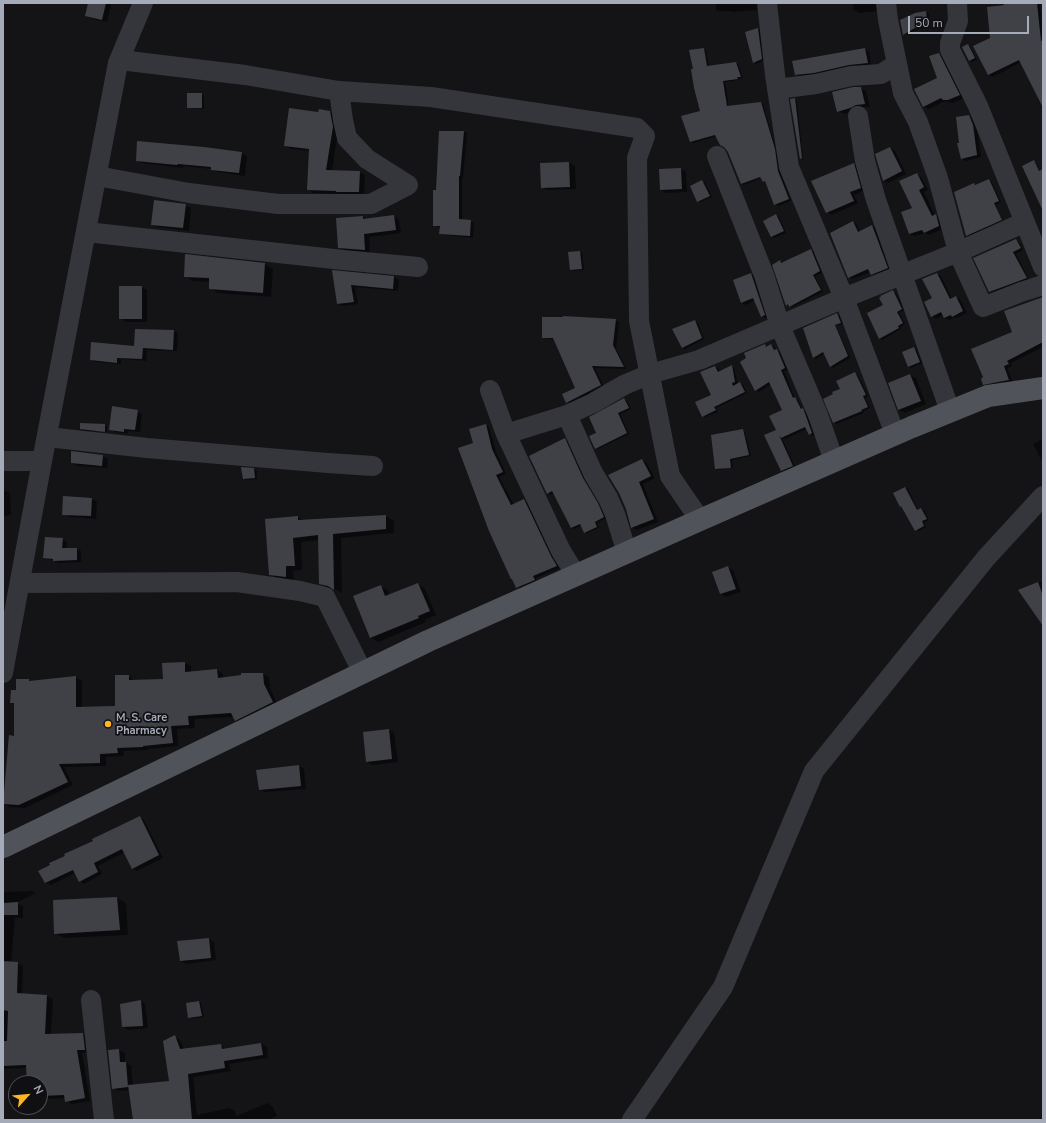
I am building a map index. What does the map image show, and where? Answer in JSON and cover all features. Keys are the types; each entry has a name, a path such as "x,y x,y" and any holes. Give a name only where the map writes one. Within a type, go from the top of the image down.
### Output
{"main road":[{"path":"3,847 428,641 700,520 895,434 988,396 1043,388"}],"street":[{"path":"3,673 42,461 120,60 143,3"},
{"path":"767,3 777,89 789,167 844,298 895,434"},
{"path":"886,3 903,93 918,122 938,178 958,252 983,307 1043,285"},
{"path":"957,3 958,21 950,43 950,50 978,106 1043,267"},
{"path":"120,60 245,75 339,91 431,97 637,128 645,136 637,158 639,321 670,476 700,520"},
{"path":"777,89 816,84 851,76 881,74 897,64"},
{"path":"97,176 189,193 278,204 371,204 408,185 368,159 347,138 339,91"},
{"path":"858,116 865,161 876,200 950,411"},
{"path":"717,156 764,275 780,326 818,415 834,461"},
{"path":"506,434 567,415 593,403 624,385 650,374 699,360 844,298 958,252 1025,222"},
{"path":"86,232 418,267"},
{"path":"490,390 506,434 561,551 576,575"},
{"path":"567,415 593,473 608,498 615,514 626,553"},
{"path":"47,436 163,449 373,466"},
{"path":"3,460 42,461"},
{"path":"632,1120 723,987 814,771 986,558 1043,496"},
{"path":"20,583 237,582 300,591 325,597 363,673"},
{"path":"91,1000 104,1120"}],"building":[{"path":"88,3 106,3 102,20 85,16"},
{"path":"1003,3 1037,3 1041,41 1043,40 1043,108 1019,60 988,75 973,46 990,38 987,7 1004,5"},
{"path":"926,11 928,26 915,28 903,35 900,20 915,13"},
{"path":"758,28 762,59 753,63 745,32"},
{"path":"968,44 975,58 969,61 962,47"},
{"path":"704,48 707,66 736,62 741,77 737,77 738,79 723,81 727,106 761,102 775,149 778,171 789,199 774,205 765,181 763,182 760,177 741,184 728,152 720,145 715,135 690,142 681,116 700,111 694,88 691,69 693,69 689,50"},
{"path":"865,48 868,63 795,75 792,61"},
{"path":"939,53 960,95 948,100 943,100 941,98 923,107 914,89 937,78 929,56"},
{"path":"853,87 861,87 865,104 856,105 837,112 832,92"},
{"path":"187,93 202,93 202,108 187,108"},
{"path":"795,98 802,158 800,159 790,99"},
{"path":"289,108 318,112 319,109 330,111 333,127 326,170 360,171 359,192 307,190 309,149 284,146"},
{"path":"969,115 973,125 977,155 961,159 957,143 959,143 956,117"},
{"path":"439,131 464,131 459,176 459,219 471,220 470,236 439,234 440,226 433,226 433,190 436,190"},
{"path":"137,141 242,152 239,173 211,170 211,167 136,161"},
{"path":"890,147 902,171 883,181 875,154"},
{"path":"1034,160 1039,171 1043,169 1043,211 1022,166"},
{"path":"569,162 570,187 541,188 540,163"},
{"path":"854,163 861,188 850,192 854,201 826,213 811,181"},
{"path":"681,168 682,189 660,190 659,169"},
{"path":"917,173 924,187 919,190 932,216 936,214 939,226 924,233 922,230 909,234 901,212 912,208 899,181"},
{"path":"989,179 999,201 994,203 1002,220 966,236 954,192 974,183 975,185"},
{"path":"702,180 710,196 697,202 690,186"},
{"path":"154,200 186,204 183,228 151,225"},
{"path":"776,214 784,231 771,237 763,221"},
{"path":"394,215 396,230 364,234 365,250 338,248 336,218 363,216 363,219"},
{"path":"853,221 858,232 872,225 888,268 871,275 868,269 848,278 830,233"},
{"path":"1016,239 1021,248 1013,252 1027,278 989,292 973,258"},
{"path":"811,249 820,271 813,275 821,290 789,307 788,304 786,306 772,265 780,260 781,263"},
{"path":"580,251 582,269 570,270 568,252"},
{"path":"185,254 265,263 263,293 209,289 209,278 184,277"},
{"path":"332,270 394,276 393,289 351,285 354,302 337,304"},
{"path":"751,273 765,315 761,317 753,298 741,303 733,280"},
{"path":"937,273 950,299 956,296 963,311 952,317 951,315 944,318 941,312 931,317 924,302 932,298 922,279"},
{"path":"119,286 142,286 142,319 119,319"},
{"path":"893,290 902,309 897,312 903,323 898,326 899,328 879,339 867,313 883,305 879,298 881,297 880,296"},
{"path":"1043,297 1043,342 1007,361 1009,364 1004,366 1009,380 983,385 981,379 983,377 971,349 1012,332 1004,311"},
{"path":"837,313 841,323 835,325 848,356 830,367 823,352 813,358 803,328"},
{"path":"563,316 616,319 613,345 624,367 592,366 601,385 566,403 562,394 575,388 553,338 542,338 542,317"},
{"path":"695,320 702,338 682,348 672,329"},
{"path":"135,329 174,330 173,350 143,348 142,359 117,358 117,363 90,360 91,342 134,346"},
{"path":"765,344 766,347 771,344 774,350 777,349 785,368 781,370 793,398 795,397 801,409 803,408 812,433 809,435 805,427 781,438 779,435 793,466 781,471 764,435 776,430 769,416 782,410 769,382 755,391 740,362 746,358 744,353"},
{"path":"914,347 920,362 908,367 902,352"},
{"path":"732,365 735,382 732,383 733,386 740,382 745,392 714,407 716,410 702,417 695,402 711,395 700,372 715,366 718,372"},
{"path":"855,372 866,395 863,396 868,407 833,423 823,399 833,394 832,392 840,389 836,381"},
{"path":"910,374 921,401 898,410 888,383"},
{"path":"624,398 629,408 618,413 627,433 595,449 589,436 596,433 589,417"},
{"path":"112,406 138,410 135,430 124,429 124,432 109,430"},
{"path":"80,423 105,424 105,432 80,429"},
{"path":"486,424 492,449 503,472 496,475 511,505 524,499 557,566 533,576 535,580 516,588 489,531 458,448 473,443 469,429"},
{"path":"743,429 749,455 730,459 731,468 715,469 711,435"},
{"path":"565,438 583,478 598,503 604,517 595,522 597,527 584,533 580,524 571,528 552,491 547,494 529,456"},
{"path":"71,451 103,455 102,466 71,463"},
{"path":"642,459 651,476 639,482 654,519 631,528 626,509 619,493 608,475"},
{"path":"241,467 254,468 255,478 243,479"},
{"path":"905,487 917,510 921,508 927,519 922,521 924,526 915,531 893,493"},
{"path":"63,496 92,498 91,516 62,515"},
{"path":"386,515 386,529 333,534 334,590 328,586 319,584 318,535 293,538 295,566 286,566 286,577 269,575 265,519 298,516 298,520"},
{"path":"45,537 63,538 62,548 77,548 77,560 53,561 53,559 43,558"},
{"path":"728,566 736,589 720,594 712,572"},
{"path":"1038,582 1043,596 1043,626 1018,590"},
{"path":"418,583 430,611 418,616 419,618 370,638 353,596 381,585 385,596"},
{"path":"185,662 185,672 217,669 218,678 241,675 241,673 263,673 264,684 273,702 235,721 231,713 188,716 189,725 171,726 173,743 143,747 117,748 118,753 100,754 100,763 59,764 68,782 19,805 3,804 9,735 14,736 14,703 10,703 11,690 16,690 16,679 29,679 29,681 76,676 76,707 115,706 115,675 129,675 129,680 163,679 162,663"},
{"path":"389,729 392,759 366,762 363,732"},
{"path":"299,765 301,786 259,790 256,770"},
{"path":"140,816 159,855 132,869 122,849 94,863 98,872 79,882 73,870 45,883 38,871 50,865 49,863 65,856 64,854 93,841 92,839"},
{"path":"117,897 120,930 54,934 53,900"},
{"path":"18,902 18,915 3,915 3,903"},
{"path":"209,938 211,958 180,961 177,941"},
{"path":"3,961 18,962 17,993 47,995 45,1034 83,1033 85,1050 77,1050 85,1098 65,1102 64,1095 48,1096 48,1075 27,1075 26,1065 3,1066 3,1041 7,1041 8,1011 3,1010"},
{"path":"141,1000 143,1026 122,1027 120,1004"},
{"path":"199,1001 202,1016 188,1018 186,1003"},
{"path":"175,1035 180,1049 221,1044 222,1049 261,1043 263,1055 224,1061 225,1068 188,1074 192,1120 133,1120 128,1085 169,1081 163,1041"},
{"path":"119,1049 120,1062 126,1062 128,1087 112,1089 108,1050"}],"place":[{"name":"M. S. Care Pharmacy","path":"108,724"}]}
